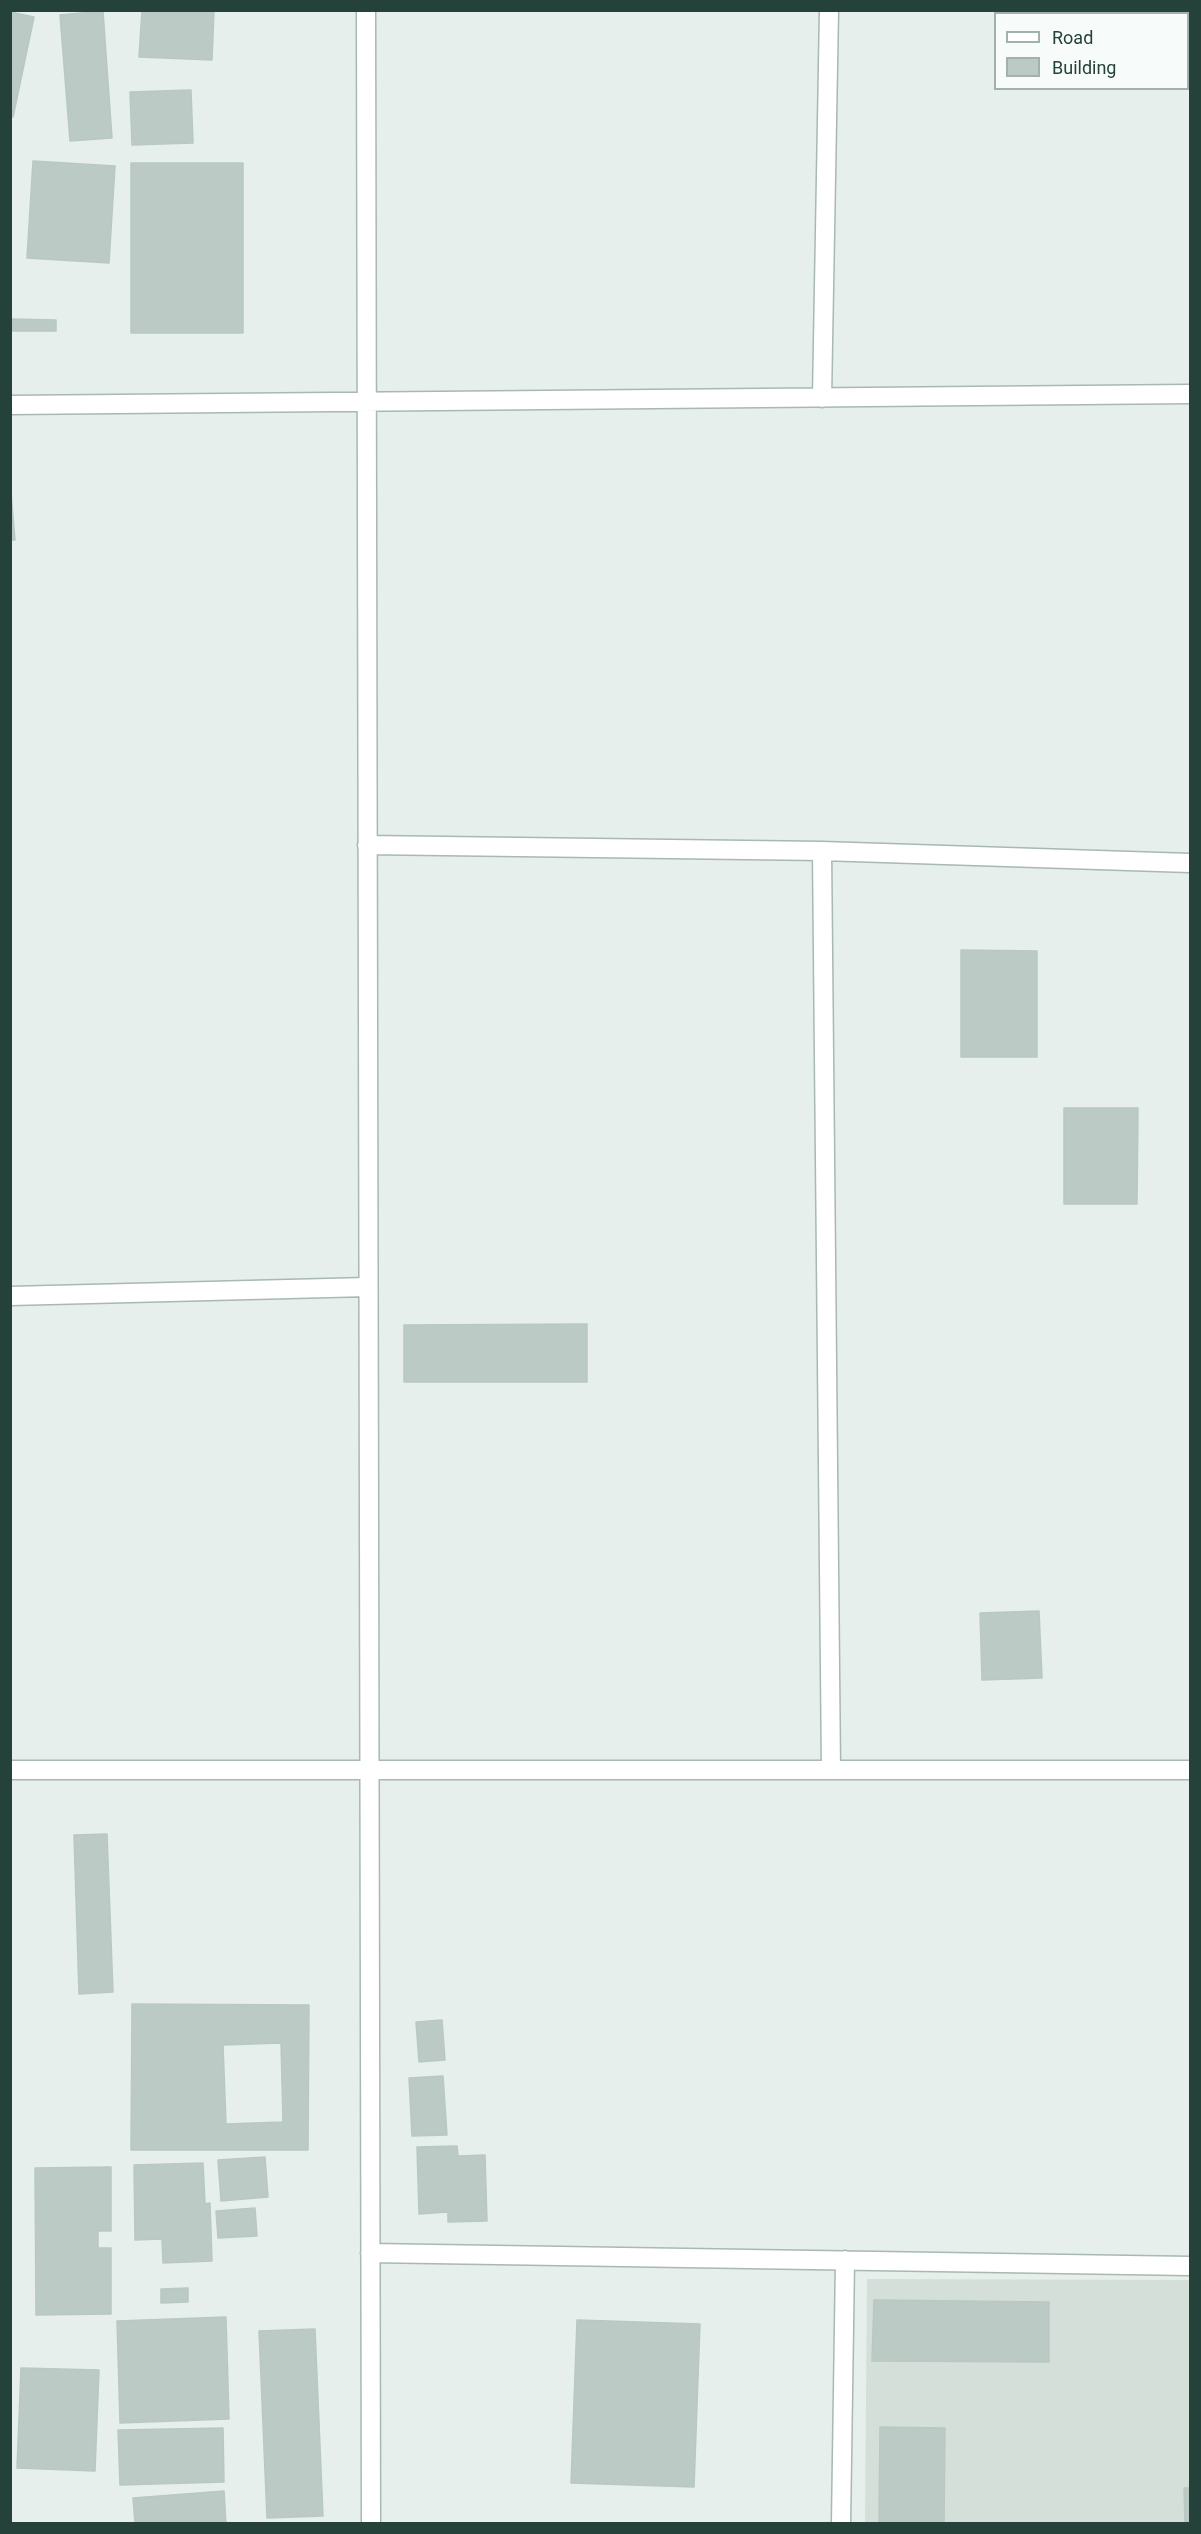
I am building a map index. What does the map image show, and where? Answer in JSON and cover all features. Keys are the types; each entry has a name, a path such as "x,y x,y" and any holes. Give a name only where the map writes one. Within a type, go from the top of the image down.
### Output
{"street":[{"path":"366,10 371,2523"},
{"path":"822,398 829,10"},
{"path":"10,405 1191,394"},
{"path":"367,845 822,851 1191,863"},
{"path":"822,851 831,1770"},
{"path":"10,1296 368,1287"},
{"path":"10,1770 1191,1770"},
{"path":"370,2253 1191,2266"},
{"path":"841,2523 845,2260"}],"shaded area":[{"path":"867,2279 1190,2280 1190,2523 865,2524"}],"building":[{"path":"142,10 214,10 212,60 139,57"},
{"path":"103,11 112,138 70,141 60,15"},
{"path":"10,12 34,17 13,117 10,116"},
{"path":"191,90 193,143 132,145 130,92"},
{"path":"33,161 115,166 109,263 27,258"},
{"path":"131,163 243,163 243,333 131,333"},
{"path":"11,319 56,320 56,331 11,331"},
{"path":"10,481 15,540 10,540"},
{"path":"961,950 1037,951 1037,1057 961,1057"},
{"path":"1064,1108 1138,1108 1137,1204 1064,1204"},
{"path":"587,1324 587,1382 404,1382 404,1325"},
{"path":"1039,1611 1042,1678 982,1680 980,1613"},
{"path":"107,1834 113,1992 79,1994 74,1835"},
{"path":"132,2004 309,2005 308,2150 131,2150","holes":["281,2043 283,2122 226,2124 223,2045"]},
{"path":"442,2020 445,2060 419,2062 416,2022"},
{"path":"443,2076 447,2135 412,2136 409,2078"},
{"path":"457,2146 458,2156 485,2155 487,2221 448,2222 448,2212 419,2214 417,2147"},
{"path":"265,2157 268,2197 221,2201 218,2160"},
{"path":"203,2163 205,2204 210,2203 212,2261 163,2263 162,2239 135,2240 134,2165"},
{"path":"111,2167 111,2231 98,2231 98,2248 111,2248 111,2314 36,2315 35,2168"},
{"path":"255,2208 257,2236 218,2238 216,2211"},
{"path":"188,2288 188,2302 161,2303 161,2289"},
{"path":"874,2300 1049,2302 1049,2362 872,2361"},
{"path":"226,2317 229,2419 120,2423 117,2321"},
{"path":"577,2320 700,2324 694,2487 571,2483"},
{"path":"315,2329 323,2516 267,2518 259,2331"},
{"path":"21,2368 99,2370 95,2471 17,2468"},
{"path":"880,2427 945,2428 944,2524 879,2524"},
{"path":"223,2428 224,2482 120,2485 118,2430"},
{"path":"1184,2488 1190,2488 1190,2524 1185,2524"},
{"path":"224,2491 226,2524 135,2524 133,2498"}]}
